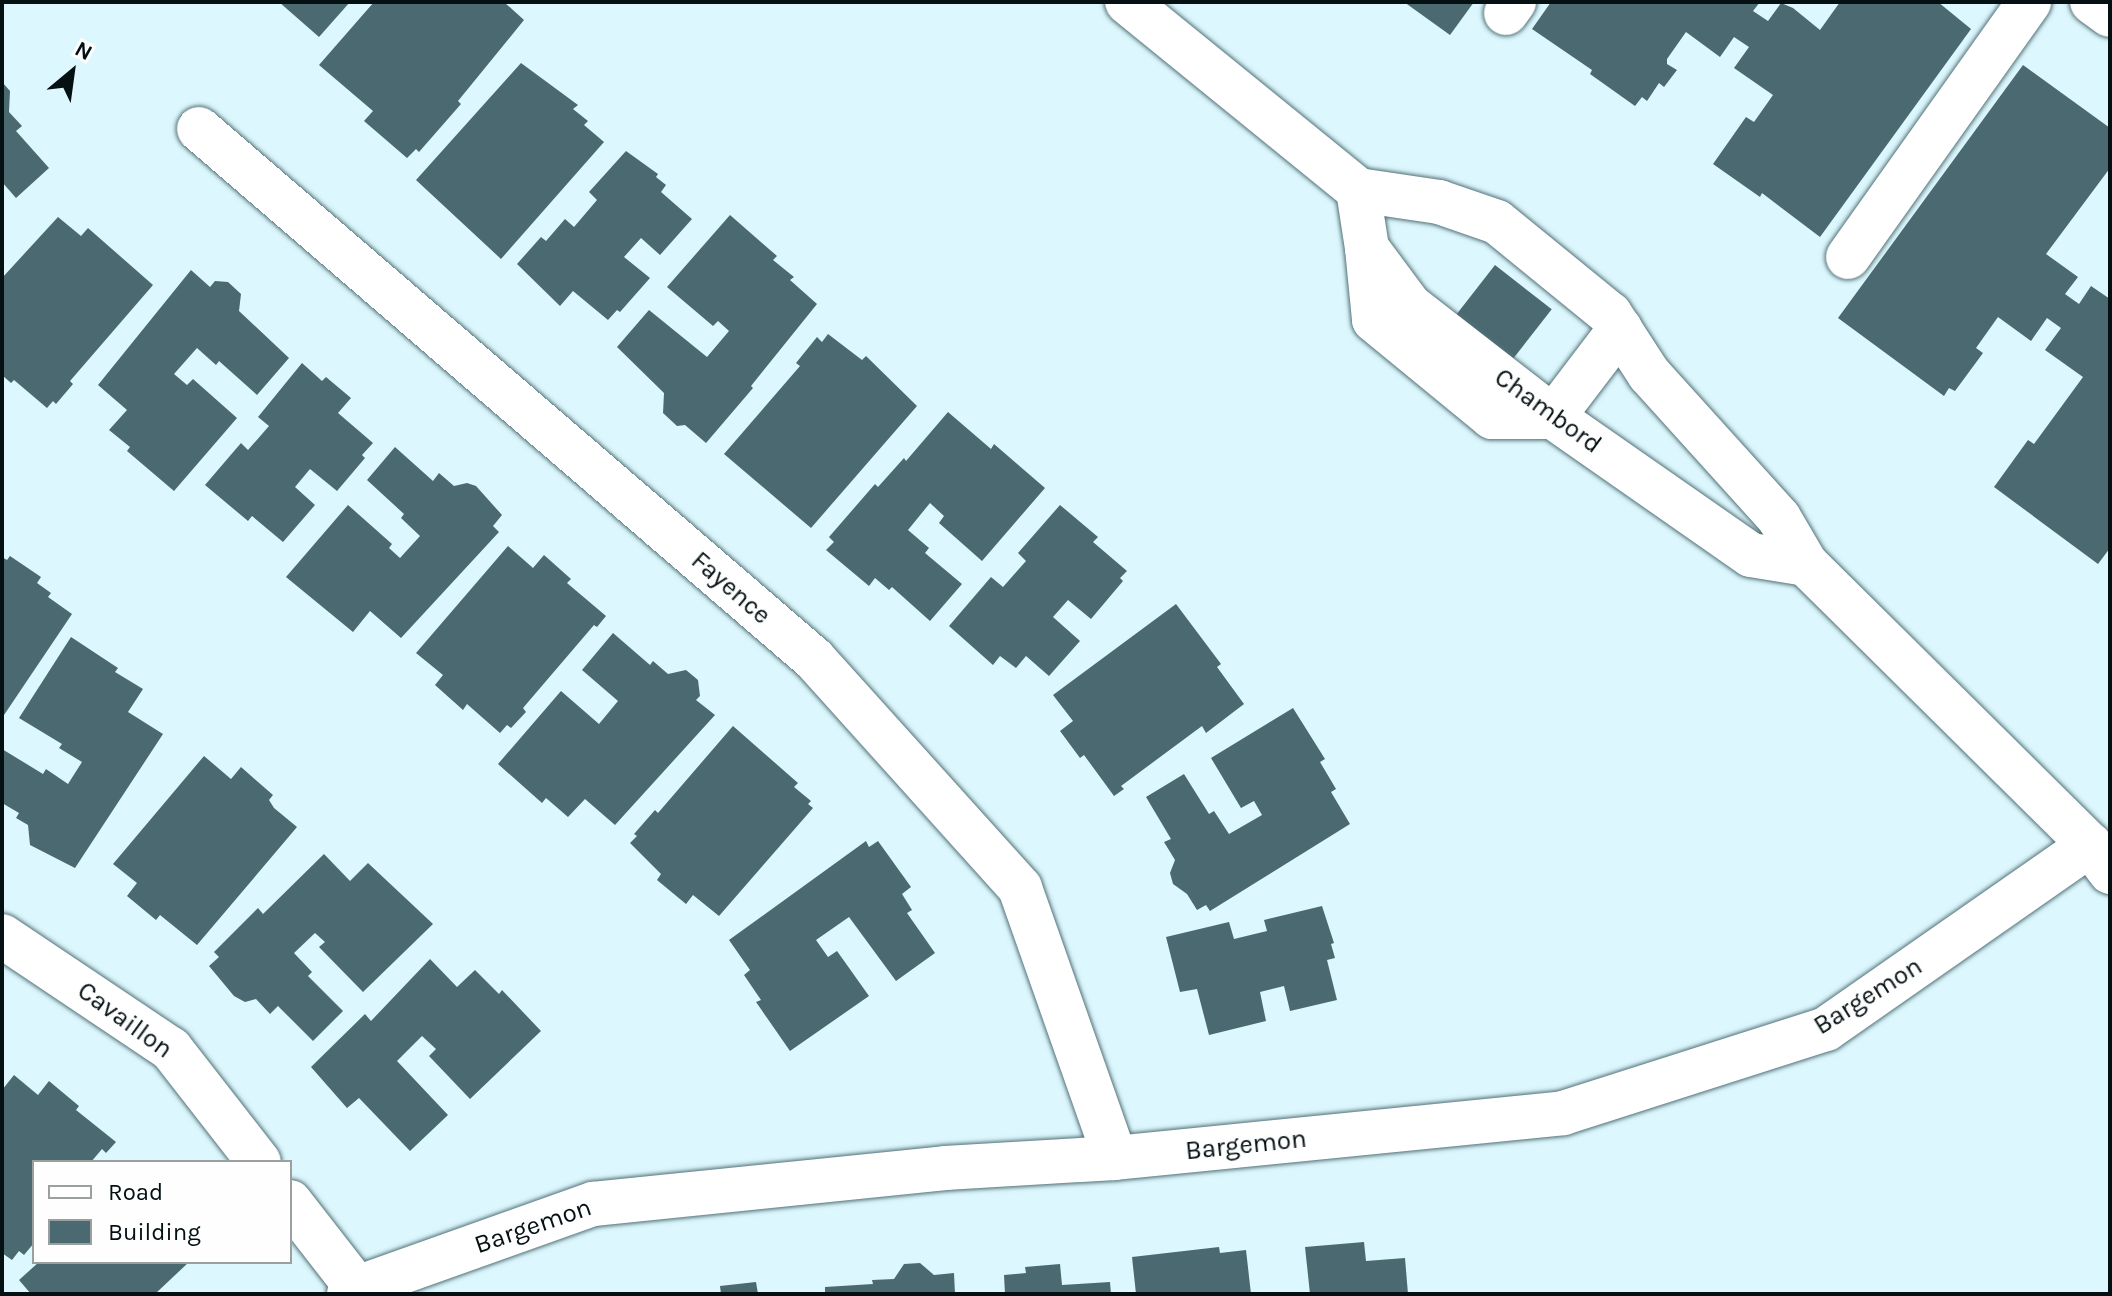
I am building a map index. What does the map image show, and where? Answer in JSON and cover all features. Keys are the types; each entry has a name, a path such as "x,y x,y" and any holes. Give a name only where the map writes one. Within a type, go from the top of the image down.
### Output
{"street":[{"path":"1127,2 1358,190 1439,202 1497,222 1610,314 1649,374 1779,518 1806,564 2100,858"},
{"path":"1848,257 2029,2"},
{"path":"2092,2 2110,15"},
{"name":"Fayence","path":"199,129 814,659 1020,888 1115,1158"},
{"name":"Chambord","path":"1358,190 1367,248 1410,306 1553,417 1751,555 1806,564"},
{"path":"1553,417 1620,329"},
{"name":"Bargemon","path":"353,1291 593,1204 945,1168 1115,1158 1563,1113 1826,1029 2100,858"},
{"name":"Cavaillon","path":"2,936 171,1049 257,1160"},
{"path":"292,1205 353,1291"}],"building":[{"path":"279,2 350,2 319,37"},
{"path":"374,2 504,2 524,20 458,101 461,104 419,152 416,149 407,158 364,121 373,111 319,65"},
{"path":"1404,2 1474,2 1450,35"},
{"path":"1551,2 1760,2 1753,11 1768,21 1781,3 1793,8 1820,30 1840,2 1938,2 1971,29 1820,237 1762,193 1760,197 1713,164 1746,117 1754,122 1773,95 1734,68 1749,47 1734,37 1720,57 1686,32 1667,59 1667,64 1677,70 1664,87 1659,83 1647,101 1642,97 1635,106 1590,74 1592,70 1532,29"},
{"path":"521,63 578,105 573,109 588,121 584,125 604,142 501,259 416,180"},
{"path":"2023,65 2110,128 2110,168 2046,254 2078,277 2065,294 2079,304 2091,286 2110,299 2110,548 2098,564 1994,487 2028,440 2034,444 2083,377 2045,350 2061,328 2047,318 2031,341 1998,317 1976,348 1983,353 1955,391 1949,388 1944,396 1838,318"},
{"path":"2,82 10,91 9,112 22,126 16,131 49,168 16,198 2,182"},
{"path":"626,151 658,174 656,177 666,185 661,192 692,219 660,255 641,238 624,257 650,278 620,312 617,310 608,320 573,291 560,306 517,264 541,237 546,241 565,219 574,227 597,200 589,192"},
{"path":"730,215 777,256 773,260 794,277 790,280 817,304 751,386 753,388 706,443 685,425 677,426 663,413 664,393 617,347 649,310 707,357 729,331 718,321 713,326 667,287"},
{"path":"58,217 81,236 88,228 153,285 70,381 73,384 56,404 53,401 47,408 14,380 11,383 2,375 2,278"},
{"path":"1495,265 1552,309 1513,359 1456,315"},
{"path":"191,270 210,287 215,281 228,282 241,294 239,311 289,358 257,395 219,361 216,365 197,348 174,374 187,385 193,379 237,418 174,491 127,451 130,447 109,430 127,410 98,385"},
{"path":"828,334 862,360 866,356 917,406 811,528 724,454 800,366 796,363 817,337 822,342"},
{"path":"302,363 322,381 326,377 351,398 338,413 373,443 362,455 365,458 337,491 310,469 295,487 315,505 283,542 252,516 248,521 205,485 241,443 248,450 269,426 258,417"},
{"path":"948,412 991,449 994,444 1045,488 982,561 939,523 944,516 930,503 908,530 929,548 925,553 962,584 930,621 892,587 889,590 875,578 869,586 826,550 834,542 829,537 875,484 878,487 904,458 906,461"},
{"path":"395,447 433,481 439,473 454,486 467,483 476,486 502,515 493,526 499,532 401,638 370,611 353,632 286,577 348,505 392,544 389,548 400,558 420,536 401,518 404,514 367,480"},
{"path":"1060,505 1098,537 1093,542 1127,571 1120,578 1123,581 1091,619 1068,600 1053,617 1080,641 1049,676 1026,656 1016,668 1000,656 993,665 949,626 991,577 1003,587 1026,561 1018,553"},
{"path":"508,546 533,568 544,555 571,579 567,583 606,616 597,627 594,625 523,708 526,712 511,728 507,725 500,733 467,704 463,710 435,685 443,675 416,653"},
{"path":"10,556 41,577 37,583 51,593 48,597 72,614 2,718 2,557 7,560"},
{"path":"1176,604 1221,664 1217,667 1244,704 1206,733 1202,726 1121,786 1124,789 1114,796 1084,755 1080,758 1060,731 1073,721 1053,695"},
{"path":"613,633 650,665 653,661 668,674 686,670 698,680 700,696 696,700 715,715 615,825 585,799 568,817 546,798 542,803 498,764 561,691 599,724 618,701 582,670"},
{"path":"71,637 118,668 115,672 143,689 128,712 163,734 75,868 30,845 28,825 16,818 19,813 2,803 2,749 43,774 46,769 68,784 82,762 59,748 62,744 19,718"},
{"path":"1293,708 1325,759 1320,762 1336,789 1331,792 1350,824 1210,911 1206,905 1197,910 1187,894 1173,884 1170,873 1175,860 1164,842 1171,839 1146,797 1184,774 1209,814 1214,811 1229,834 1262,815 1254,801 1241,808 1211,758"},
{"path":"733,726 798,783 794,787 811,801 808,804 813,808 719,916 693,895 686,904 657,880 661,874 630,843 655,810 658,813"},
{"path":"204,756 231,779 241,767 273,795 269,800 274,808 297,827 197,945 160,915 156,920 127,896 137,883 113,864"},
{"path":"866,841 869,847 878,841 911,887 902,894 912,910 907,913 935,953 896,981 849,917 816,940 828,957 837,951 869,996 790,1051 756,1002 761,1000 744,975 750,970 729,940"},
{"path":"324,854 350,881 368,863 433,924 363,992 319,947 325,942 315,933 294,953 312,972 308,976 343,1011 313,1041 278,1006 270,1014 256,999 245,1002 234,996 209,966 219,957 214,952 258,908 263,914"},
{"path":"1322,906 1334,943 1331,944 1335,958 1327,960 1337,1000 1290,1011 1284,986 1260,992 1266,1021 1209,1035 1197,989 1180,992 1166,937 1229,922 1234,939 1267,931 1264,920"},
{"path":"430,959 457,987 475,970 499,994 502,990 541,1031 470,1099 429,1056 436,1049 422,1036 397,1061 448,1115 410,1151 359,1098 347,1108 311,1067 365,1014 371,1021"},
{"path":"14,1075 38,1095 49,1081 79,1106 76,1110 116,1142 106,1153 102,1149 93,1160 32,1160 32,1245 24,1255 19,1251 12,1260 2,1253 2,1090"},
{"path":"1364,1242 1366,1261 1405,1258 1408,1294 1310,1294 1305,1247"},
{"path":"1219,1247 1220,1253 1246,1250 1251,1294 1136,1294 1132,1257"},
{"path":"920,1263 934,1275 954,1273 955,1294 825,1294 825,1287 873,1284 872,1280 894,1279 904,1264"},
{"path":"37,1264 187,1264 155,1294 31,1294 19,1280"},
{"path":"1060,1264 1062,1285 1110,1282 1111,1294 1005,1294 1004,1275 1026,1273 1025,1267"},
{"path":"756,1282 758,1294 721,1294 720,1286"}]}
